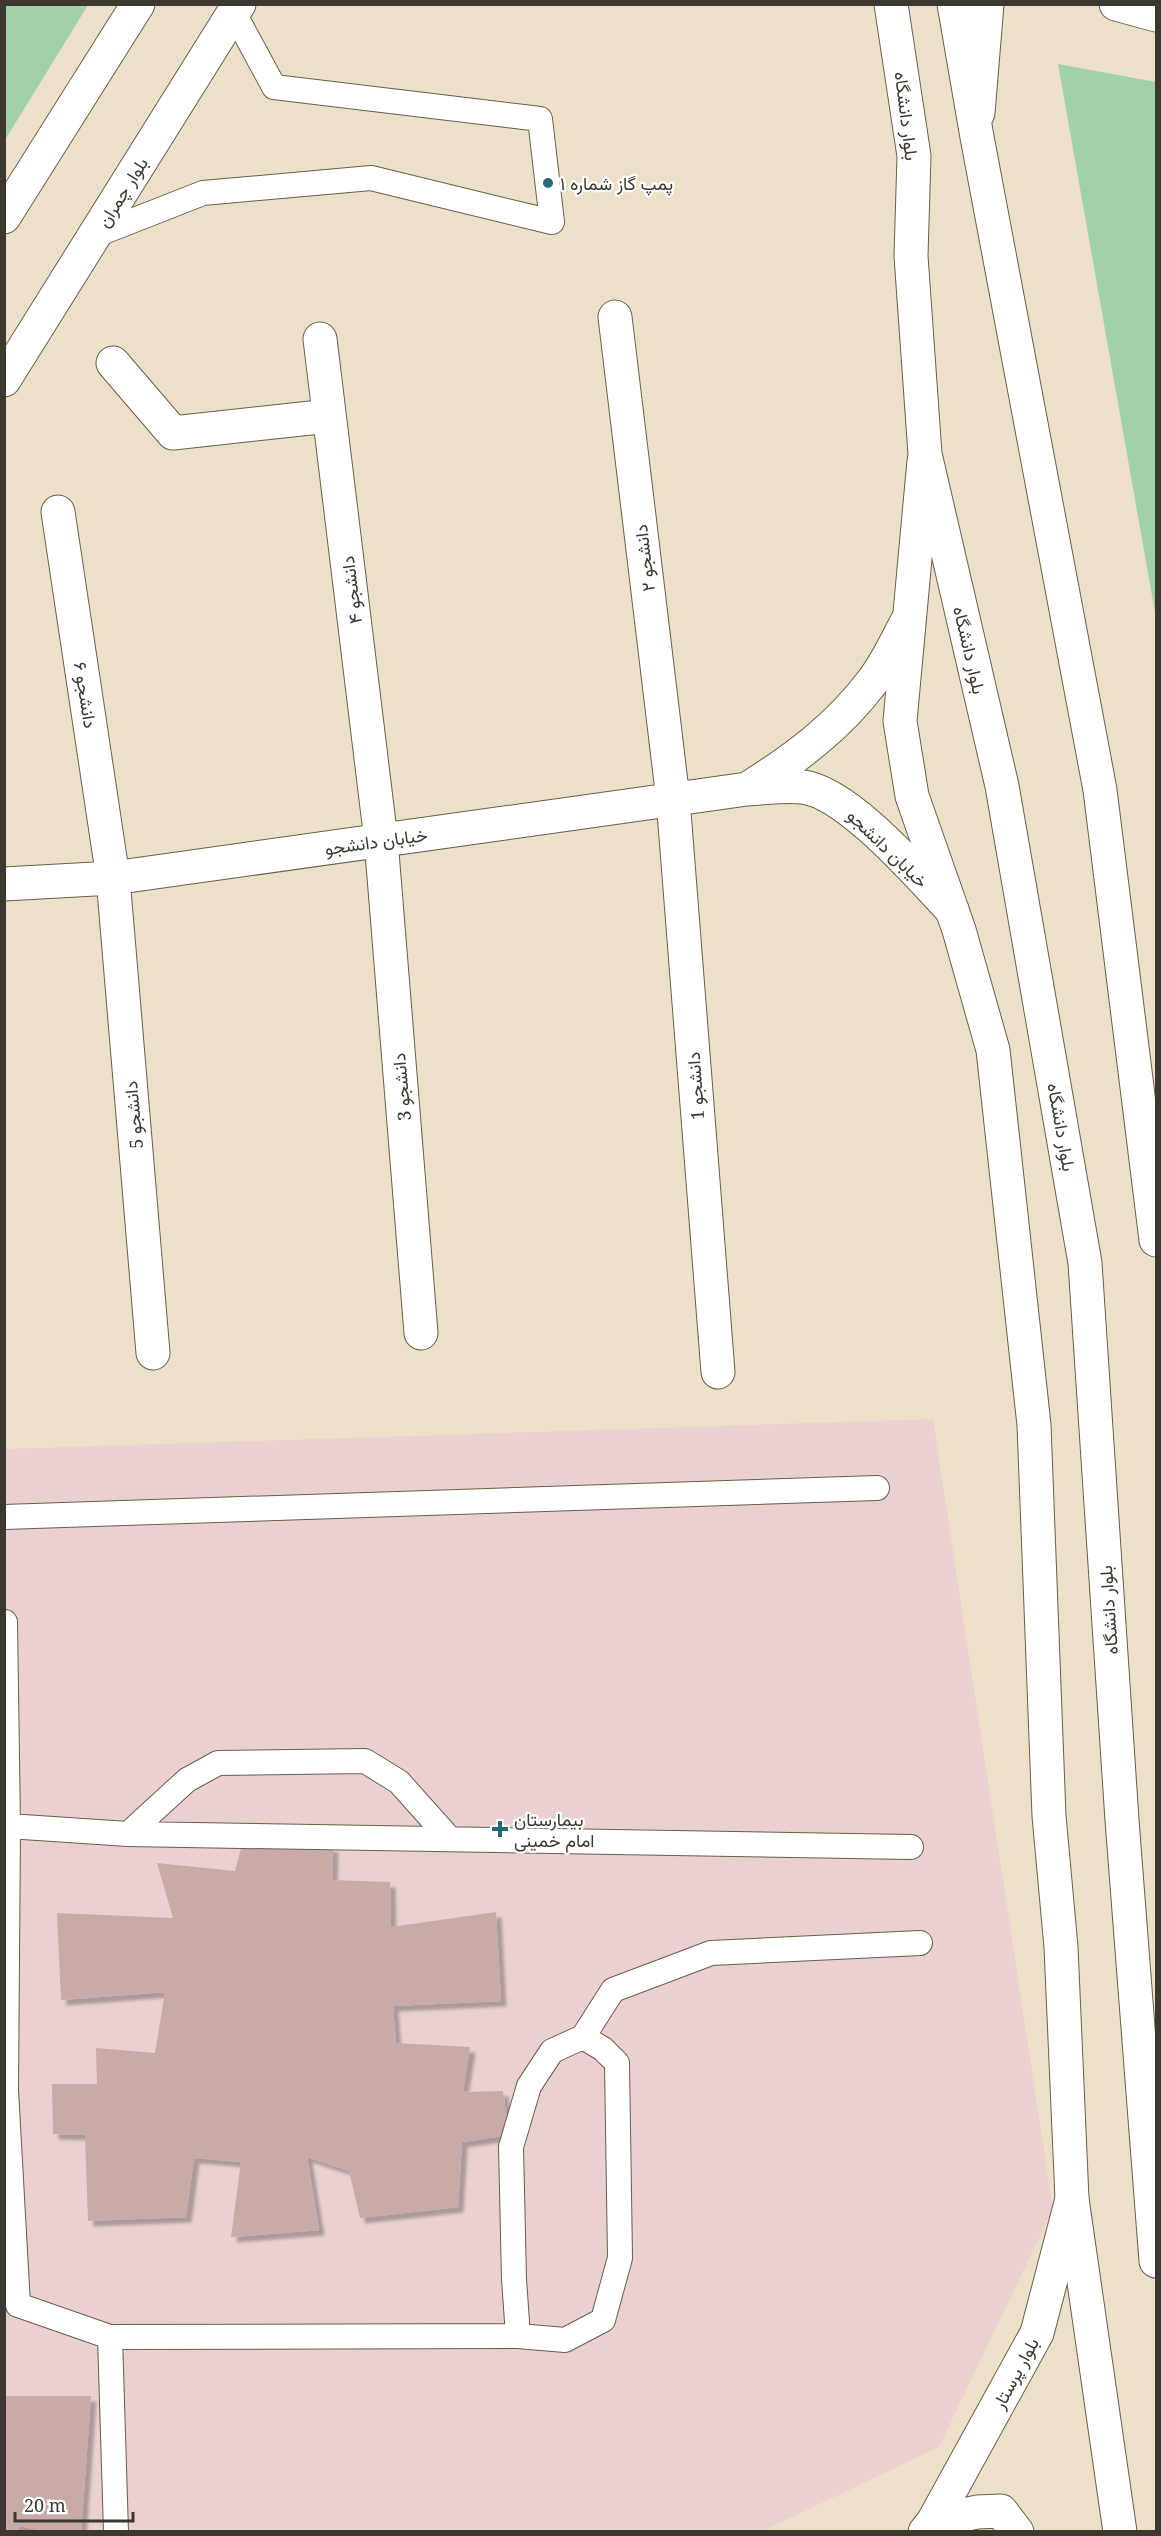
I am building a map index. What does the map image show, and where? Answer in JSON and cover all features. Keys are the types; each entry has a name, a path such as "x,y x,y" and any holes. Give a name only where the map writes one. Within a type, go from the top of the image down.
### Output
{"main road":[{"path":"4,217 138,4"},
{"name":"بلوار دانشگاه","path":"891,4 914,156 911,256 925,454 1002,786 1085,1263 1122,1820 1156,2262"},
{"path":"954,4 976,137 1100,790 1156,1240"},
{"path":"976,137 987,4"},
{"path":"1116,4 1156,15"},
{"name":"بلوار چمران","path":"4,380 237,9"},
{"name":"دانشجو ۲","path":"615,317 673,799"},
{"name":"دانشجو ۴","path":"320,339 381,840"},
{"path":"113,363 173,433 330,416"},
{"path":"925,454 900,721 912,796 952,910 993,1050 1034,1425 1049,1816 1061,1947 1072,2199 1120,2532"},
{"name":"دانشجو ۶","path":"58,512 113,878"},
{"name":"خیابان دانشجو","path":"747,789 797,757 840,720 874,681 909,618"},
{"name":"خیابان دانشجو","path":"4,884 113,878 747,789 805,787 841,803 878,834 952,910"},
{"name":"دانشجو 1","path":"673,799 718,1372"},
{"name":"دانشجو 3","path":"381,840 421,1333"},
{"name":"دانشجو 5","path":"113,878 153,1353"},
{"name":"بلوار پرستار","path":"929,2527 1037,2332 1072,2199"},
{"path":"929,2527 978,2512 1001,2511 1017,2532"}],"lane":[{"path":"96,235 203,193 371,178 552,222 540,119 274,87 237,9"},
{"path":"4,1517 877,1488"},
{"path":"5,1622 8,1826 5,2090 18,2305 110,2337 518,2336 565,2340 603,2320 620,2258 616,2063 603,2049 583,2037"},
{"path":"128,1834 187,1780 218,1763 365,1761 399,1782 449,1838"},
{"path":"8,1826 128,1834 911,1847"},
{"path":"518,2336 514,2279 511,2147 529,2086 552,2051 583,2037 613,1990 711,1953 920,1943"},
{"path":"110,2337 116,2532"}],"shaded area":[{"name":"بیمارستان امام خمینی","path":"933,1419 1053,2209 939,2447 763,2531 5,2531 4,1449"}],"green space":[{"path":"4,5 88,5 5,140"},
{"path":"1058,64 1156,82 1156,618"}],"building":[{"path":"244,1837 333,1847 332,1880 390,1882 391,1927 496,1912 501,2001 393,2006 396,2043 470,2047 463,2092 503,2091 509,2135 462,2142 458,2207 360,2218 349,2171 307,2157 319,2230 231,2237 241,2162 194,2158 186,2217 88,2221 85,2135 53,2134 52,2084 97,2084 96,2048 155,2053 165,1992 61,2000 57,1913 173,1918 157,1863 235,1871"},
{"path":"4,2396 91,2396 81,2532 49,2532 19,2526 19,2532 4,2532"}],"place":[{"name":"پمپ گاز شماره ۱","path":"548,183"},
{"name":"بیمارستان امام خمینی","path":"500,1829"}]}
